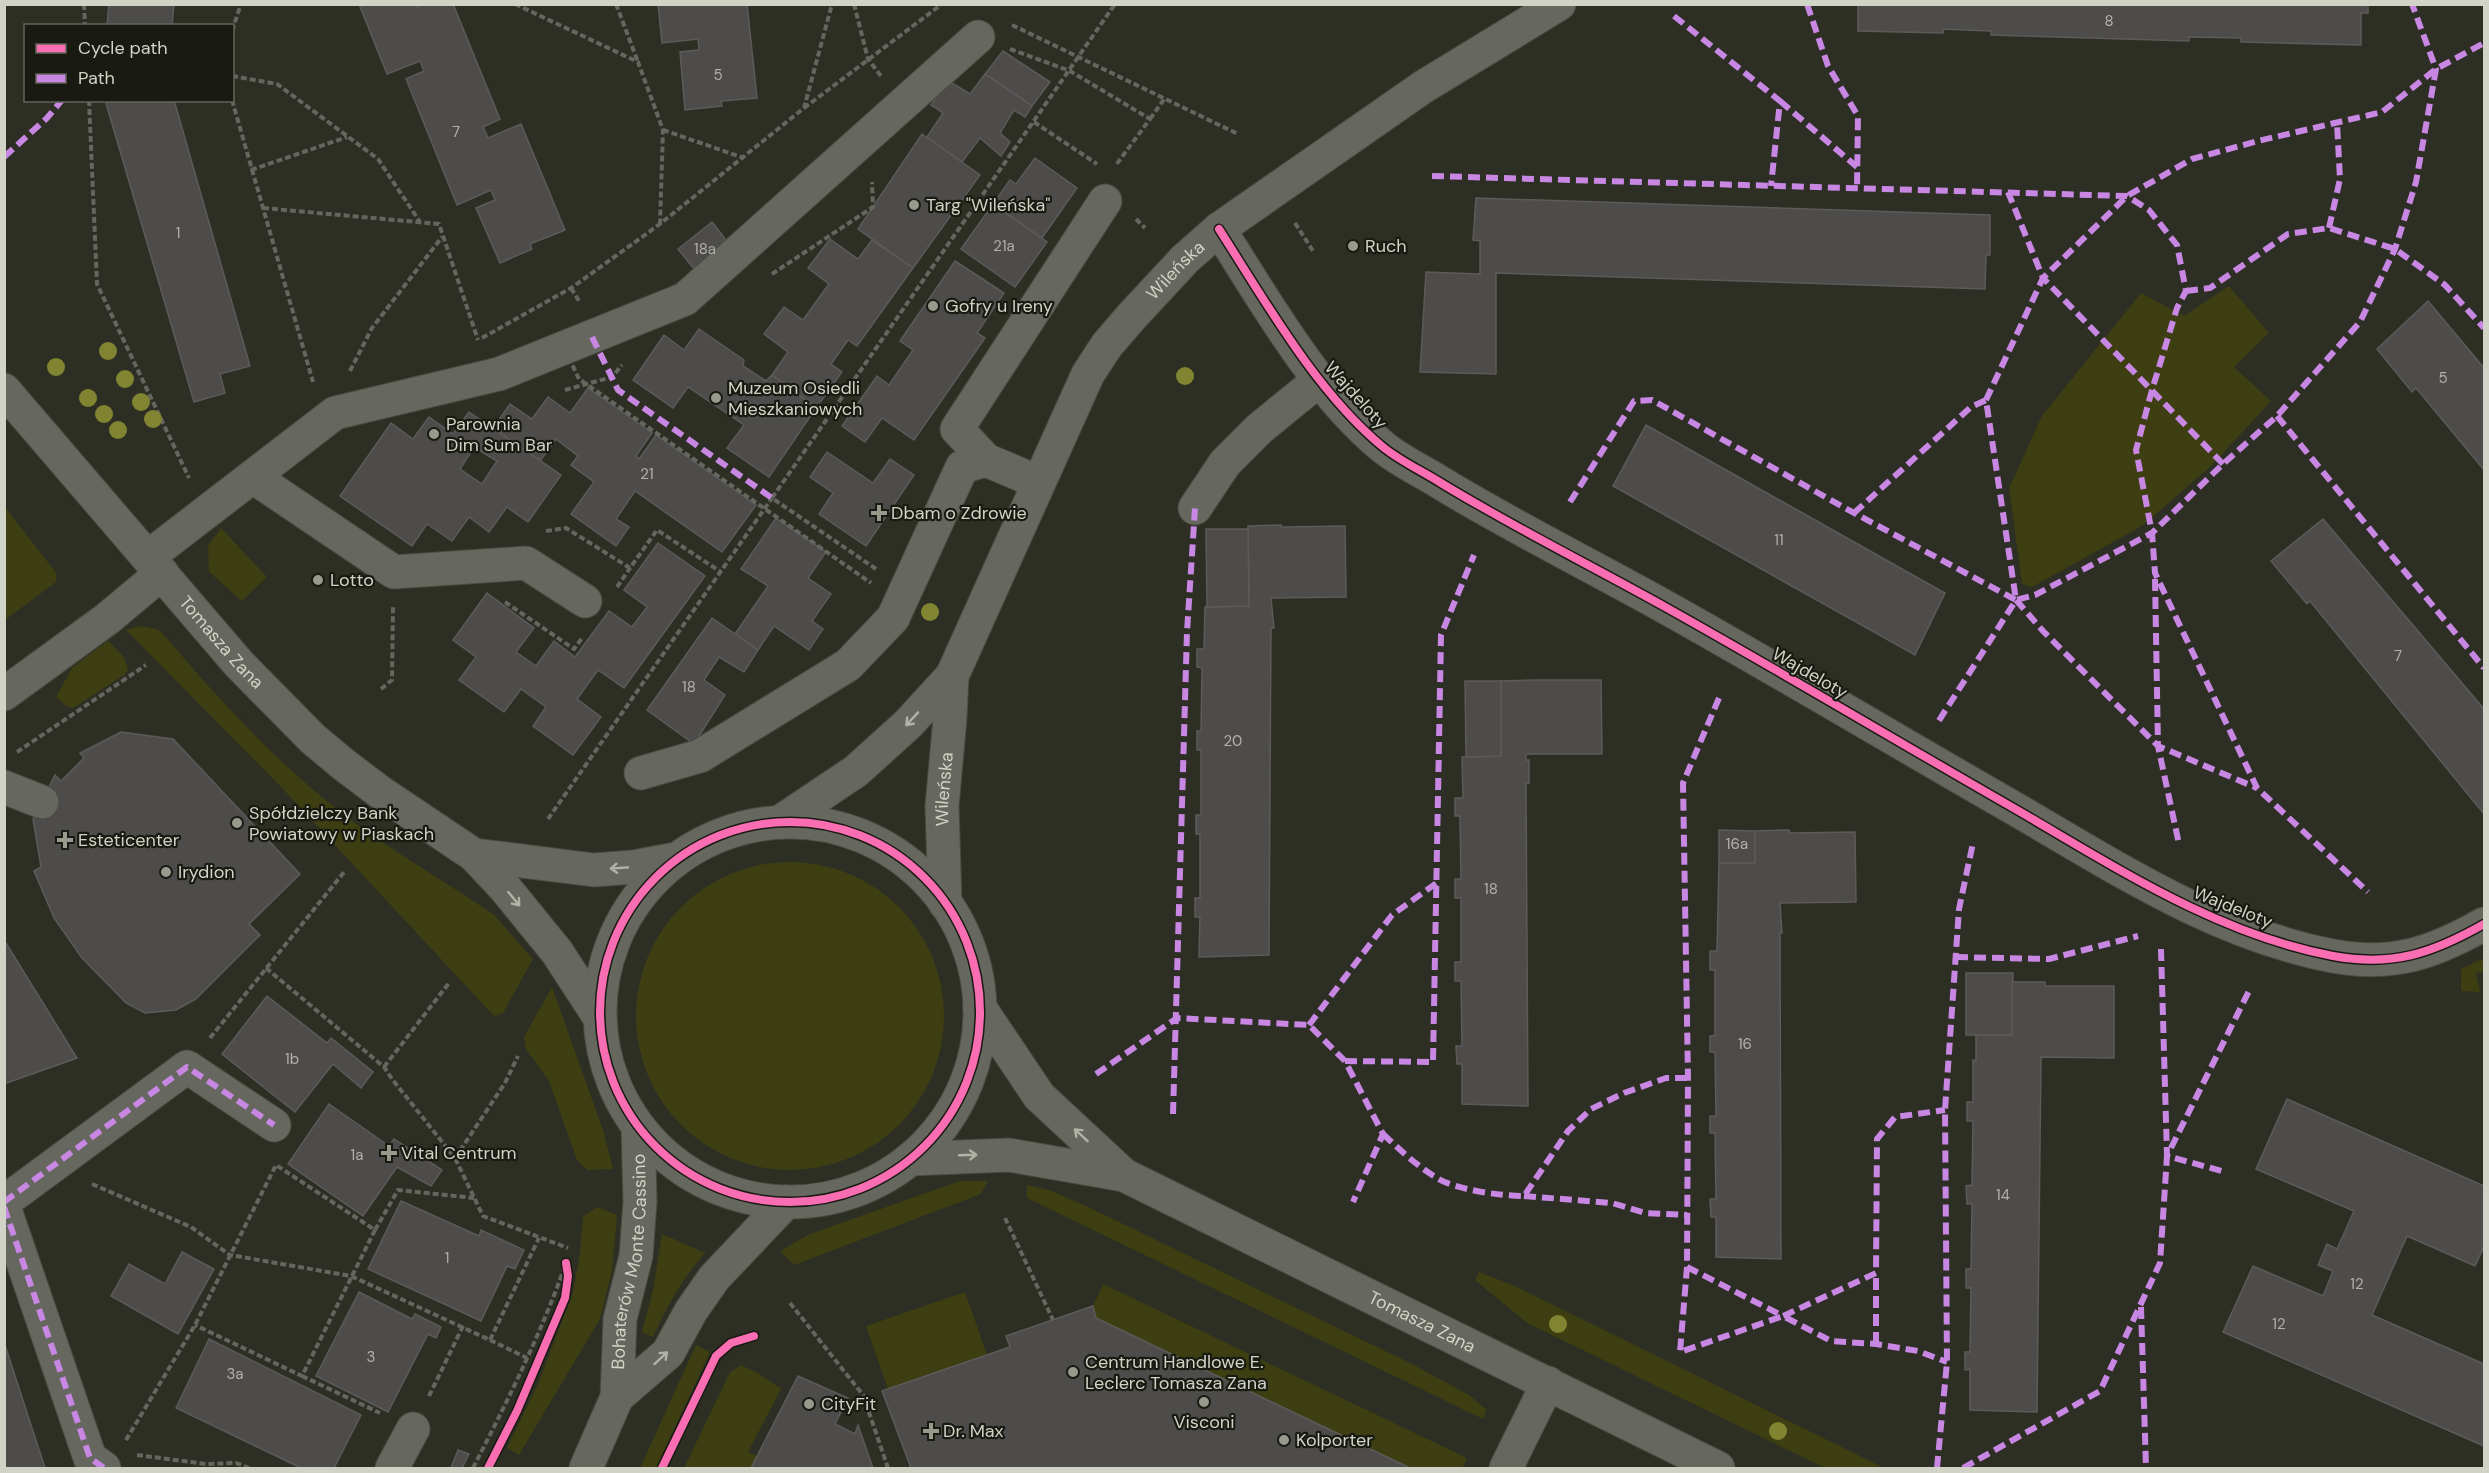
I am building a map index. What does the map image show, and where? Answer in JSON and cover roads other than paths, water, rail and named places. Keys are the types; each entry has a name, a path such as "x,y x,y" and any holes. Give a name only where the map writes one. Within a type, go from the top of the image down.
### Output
{"street":[{"name":"Wileńska","path":"780,822 856,771 908,724 952,676 1088,374 1107,345 1185,259 1219,229 1423,87 1559,4"},
{"path":"4,694 107,619 154,565 253,477 335,413 499,374 685,299 978,37"},
{"path":"1038,482 986,459 957,429 1108,187"},
{"name":"Wajdeloty","path":"1219,229 1319,380 1352,419 1386,450 1496,516 1666,607 2162,894 2250,933 2329,955 2361,961 2395,959 2447,945 2484,924"},
{"path":"1195,508 1225,464 1259,429 1319,380"},
{"name":"Tomasza Zana","path":"4,390 239,664 313,739 380,792 474,855 505,888 557,952 600,1018"},
{"path":"641,773 700,756 848,665 893,618 962,467 986,459"},
{"path":"253,477 394,572 526,563 585,601"},
{"name":"Wileńska","path":"945,903 942,806 952,676"},
{"path":"4,787 42,802"},
{"path":"780,822 828,825 873,841 913,867 945,903 960,927 977,980 980,1008 978,1037 972,1064 962,1091 937,1131 910,1159 892,1172 852,1191 808,1201 786,1202 758,1199 730,1192 704,1181 679,1166 657,1148 638,1127 615,1086 607,1064 600,1018 605,968 624,919 656,876 700,844 725,833 752,825 780,822"},
{"name":"Tomasza Zana","path":"474,855 594,870 676,860"},
{"name":"Tomasza Zana","path":"980,1008 1039,1096 1124,1175"},
{"path":"4,1202 187,1067 274,1125"},
{"name":"Bohaterów Monte Cassino","path":"586,1468 617,1397 620,1319 637,1245 640,1202 638,1127"},
{"name":"Tomasza Zana","path":"910,1159 1009,1155 1124,1175 1718,1468"},
{"name":"Bohaterów Monte Cassino","path":"617,1397 668,1353 691,1311 714,1278 786,1202"},
{"path":"4,1207 90,1458 119,1456"},
{"path":"1506,1468 1548,1383"},
{"path":"392,1468 413,1429"}],"place":[{"name":"Targ \"Wileńska\"","path":"914,205"},
{"name":"Ruch","path":"1353,246"},
{"name":"Gofry u Ireny","path":"933,306"},
{"name":"Muzeum Osiedli Mieszkaniowych","path":"716,398"},
{"name":"Parownia Dim Sum Bar","path":"434,434"},
{"name":"Dbam o Zdrowie","path":"879,513"},
{"name":"Lotto","path":"318,580"},
{"name":"Spółdzielczy Bank Powiatowy w Piaskach","path":"237,823"},
{"name":"Esteticenter","path":"65,840"},
{"name":"Irydion","path":"166,872"},
{"name":"Vital Centrum","path":"389,1153"},
{"name":"Centrum Handlowe E. Leclerc Tomasza Zana","path":"1073,1372"},
{"name":"Visconi","path":"1204,1402"},
{"name":"CityFit","path":"809,1404"},
{"name":"Dr. Max","path":"931,1431"},
{"name":"Kolporter","path":"1284,1440"}]}
